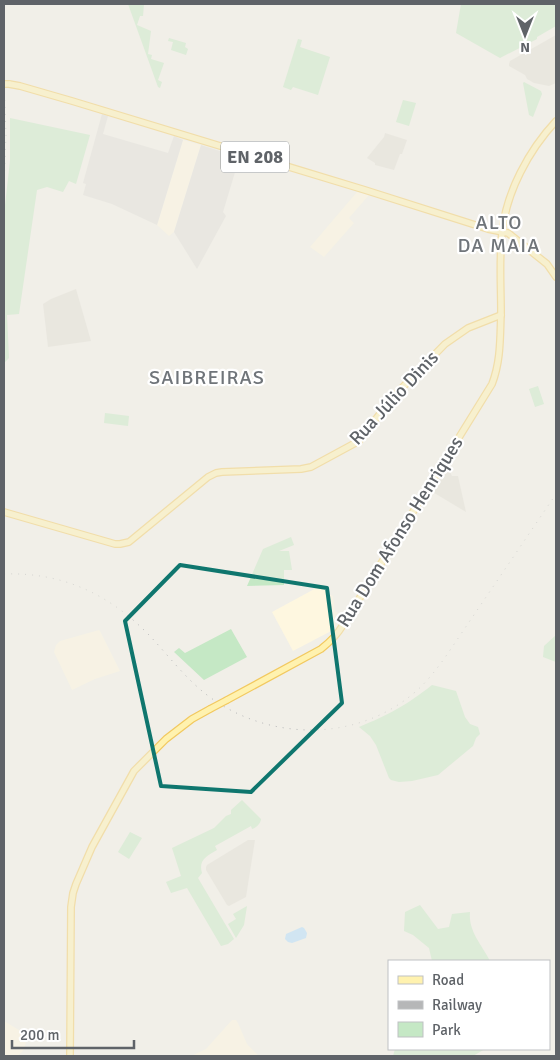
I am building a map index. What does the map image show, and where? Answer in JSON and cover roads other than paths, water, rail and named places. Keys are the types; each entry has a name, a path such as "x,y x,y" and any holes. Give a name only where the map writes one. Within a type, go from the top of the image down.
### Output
{"main road":[{"name":"EN 208","path":"6,84 55,96 508,234 547,264 556,277"},
{"name":"Rua Dom Afonso Henriques","path":"70,1056 71,907 76,884 92,847 134,772 166,739 192,719 321,649 330,642 344,625 496,375 500,358 500,261 502,232 509,200 522,169 556,121"},
{"name":"Rua Júlio Dinis","path":"4,512 115,544 129,542 208,477 216,473 311,467 359,441 393,397 445,344 468,328 500,316"}],"water":[{"path":"302,927 307,933 306,938 292,943 285,939 286,934"}],"railway":[{"path":"4,79 6,135 4,186"},
{"path":"4,574 46,577 83,588 101,597 134,621 184,674 207,695 231,710 256,721 283,728 311,730 338,728 365,721 391,709 414,693 426,681 444,659 556,494"}],"district":[{"name":"ALTO DA MAIA","path":"499,234"},
{"name":"SAIBREIRAS","path":"207,377"}]}
